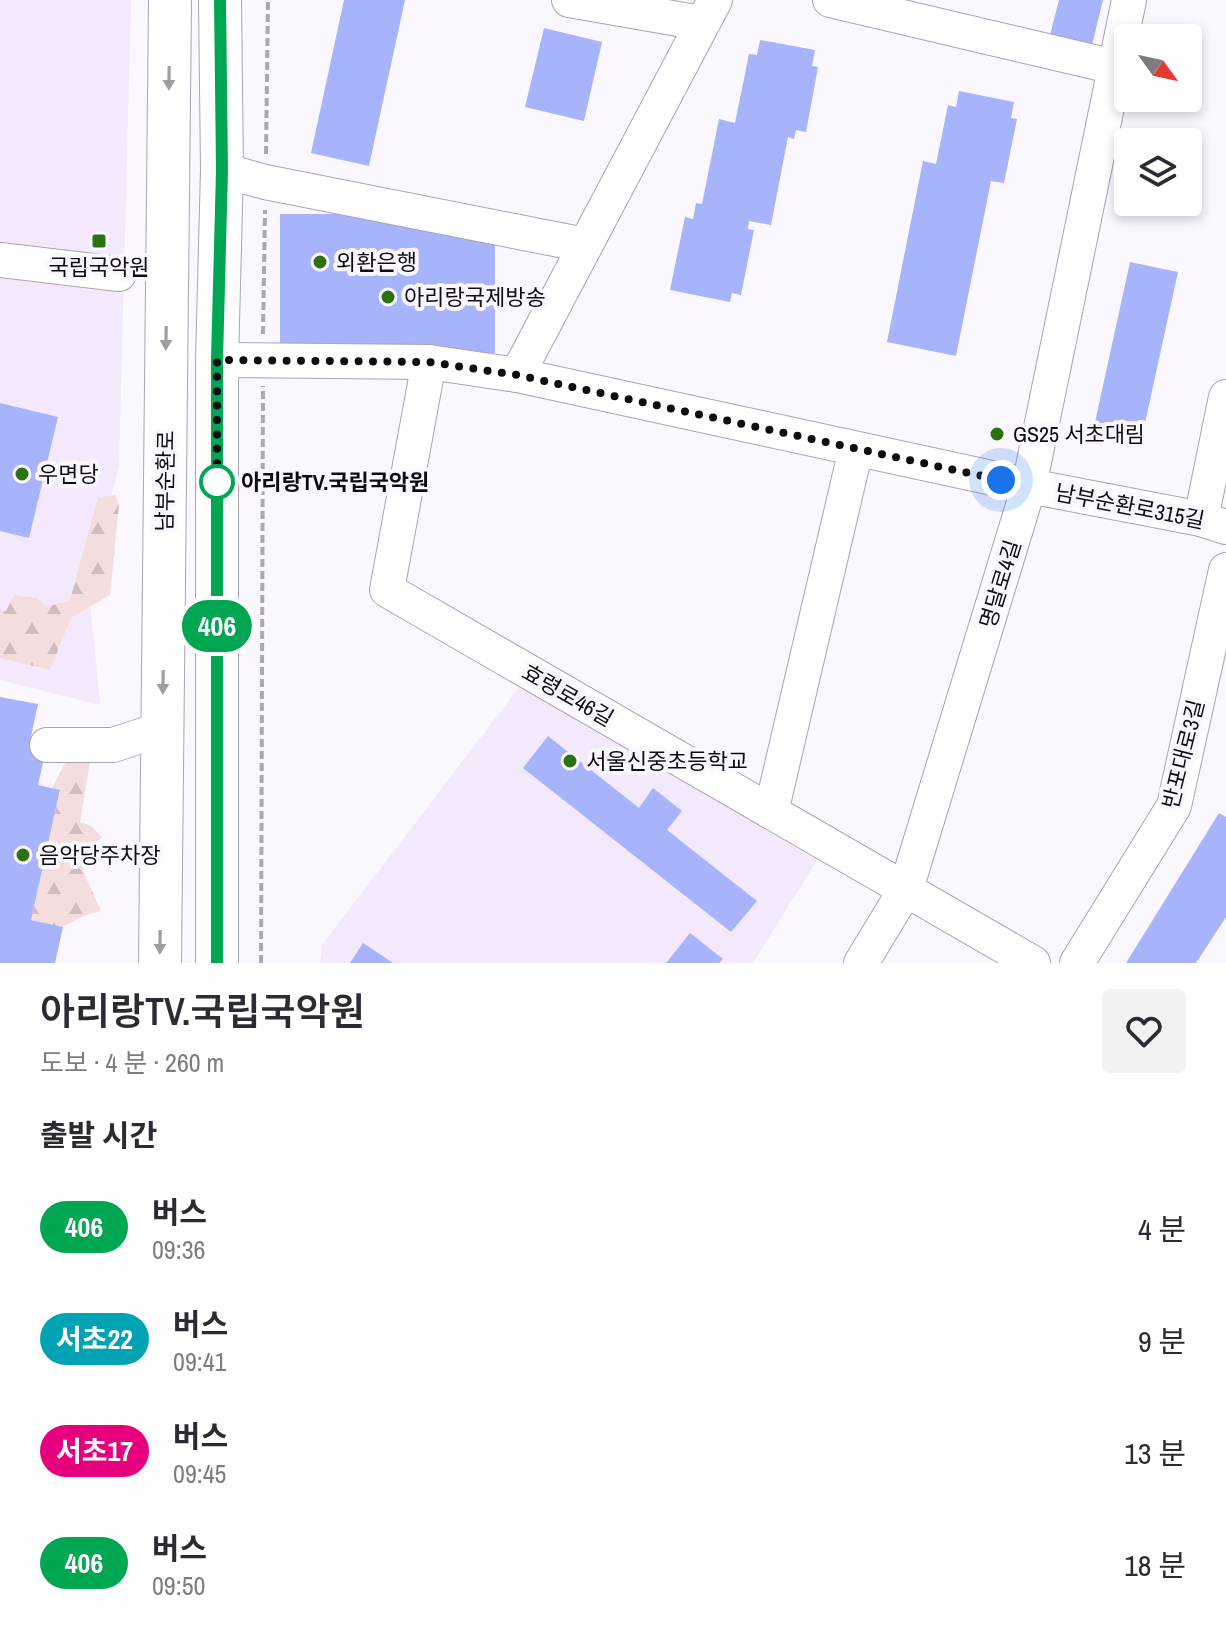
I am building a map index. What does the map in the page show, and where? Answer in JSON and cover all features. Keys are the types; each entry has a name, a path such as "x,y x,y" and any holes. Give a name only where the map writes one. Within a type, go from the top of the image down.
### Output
{"main road":[{"name":"남부순환로","path":"160,963 170,0"},
{"path":"217,963 217,360 222,170 220,0"}],"street":[{"path":"517,375 708,12 569,0"},
{"path":"830,0 1114,67"},
{"name":"명달로4길","path":"1124,24 1129,0"},
{"name":"명달로4길","path":"861,963 906,889 1029,486 1114,72"},
{"path":"222,170 265,182 585,245"},
{"path":"0,260 119,274"},
{"name":"남부순환로315길","path":"217,360 429,362 517,375 1213,523"},
{"name":"효령로46길","path":"429,362 387,590 1033,963"},
{"path":"1213,523 1226,397"},
{"path":"771,812 856,449"},
{"name":"반포대로3길","path":"1077,963 1174,806 1226,570"},
{"path":"47,745 113,745 162,729"}],"path":[{"path":"261,963 268,0"}],"shaded area":[{"path":"0,0 131,0 119,467 88,581 100,705 0,680"},
{"name":"서울신중초등학교","path":"530,673 824,849 753,963 320,963 322,945"}],"green space":[{"path":"115,495 119,505 110,595 71,618 50,670 0,658 0,610 6,611 14,595 37,598 46,607 70,600 98,498"},
{"path":"70,754 91,755 80,822 91,826 102,837 84,857 83,871 101,911 63,927 31,920 60,791 52,788"}],"building":[{"path":"344,0 405,0 369,166 311,153"},
{"path":"1059,0 1103,0 1091,49 1049,39"},
{"path":"544,28 602,42 584,121 525,107"},
{"path":"760,40 815,50 812,66 818,67 806,132 796,130 794,139 788,137 771,225 749,221 748,229 754,230 741,295 732,293 730,302 670,290 685,217 693,219 696,203 702,204 719,119 735,123 749,54 757,55"},
{"path":"959,91 1014,102 1011,118 1017,119 1004,183 991,181 956,356 887,342 923,161 936,164 948,105 956,107"},
{"name":"아리랑국제방송","path":"280,214 375,214 495,243 495,353 280,351"},
{"path":"1130,262 1178,272 1140,446 1092,436"},
{"name":"우면당","path":"0,403 58,417 29,538 0,531"},
{"name":"음악당주차장","path":"0,697 38,704 30,741 47,745 38,785 60,790 31,920 63,927 55,963 0,963"},
{"path":"548,736 639,808 653,788 682,811 667,830 757,901 731,932 523,768"},
{"path":"1219,813 1226,817 1226,917 1196,963 1126,963"},
{"path":"690,933 723,959 719,963 666,963"},
{"path":"363,943 393,963 350,963"}],"bus line":[{"name":"406","path":"217,963 217,360 222,170 220,0"}],"place":[{"name":"국립국악원","path":"99,241"},
{"name":"외환은행","path":"320,262"},
{"name":"아리랑국제방송","path":"388,297"},
{"name":"GS25 서초대림","path":"997,434"},
{"name":"우면당","path":"22,474"},
{"name":"아리랑TV.국립국악원","path":"217,482"},
{"name":"서울신중초등학교","path":"570,761"},
{"name":"음악당주차장","path":"23,855"}],"route":[{"path":"217,482 217,487 217,360 429,362 517,375 1001,480"}]}
